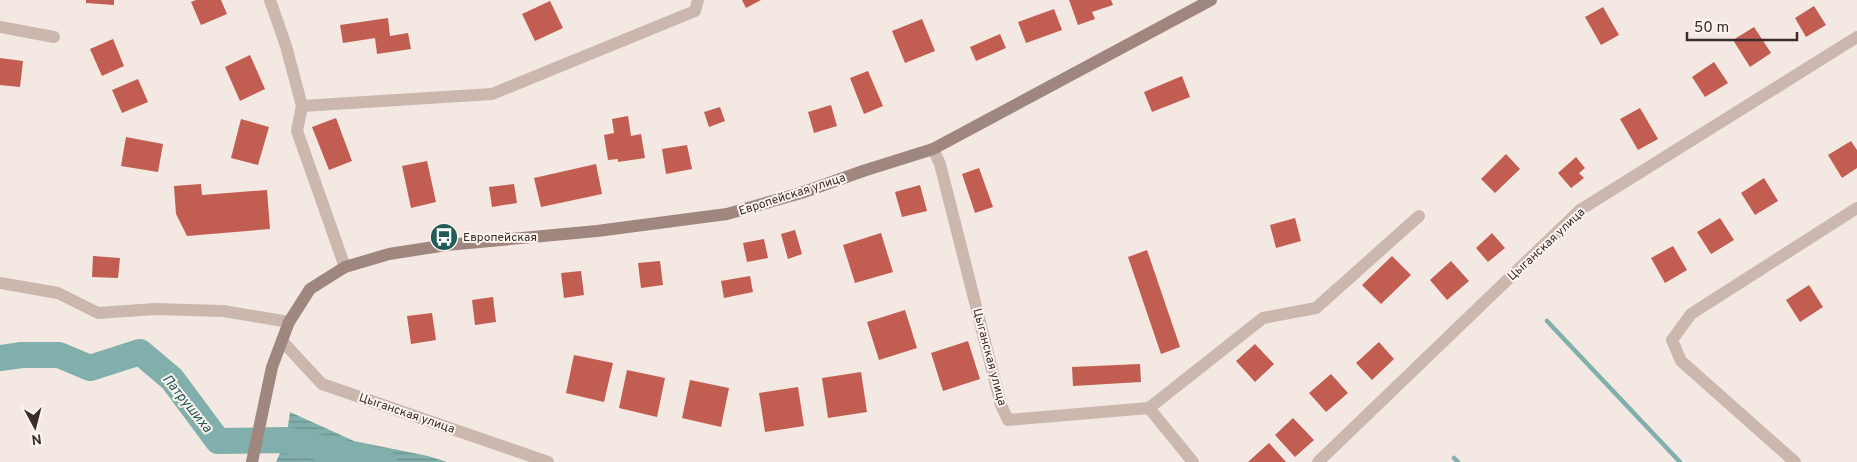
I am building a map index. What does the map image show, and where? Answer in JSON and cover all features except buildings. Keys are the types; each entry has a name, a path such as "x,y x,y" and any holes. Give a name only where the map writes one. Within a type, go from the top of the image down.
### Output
{"street":[{"path":"270,0 286,46 302,106 297,131 345,267"},
{"path":"302,106 492,94 694,11 698,0"},
{"name":"Европейская улица","path":"252,462 272,367 289,322 310,289 345,267 389,254 446,245 597,230 727,214 801,193 863,170 933,149 1210,0"},
{"path":"0,27 54,37"},
{"name":"Цыганская улица","path":"1318,462 1580,210 1857,37"},
{"name":"Цыганская улица","path":"933,149 940,164 1001,405 1008,420 1149,408"},
{"path":"1795,462 1681,361 1672,340 1691,314 1857,208"},
{"path":"1193,462 1149,408 1263,318 1316,308 1419,216"},
{"path":"0,282 58,293 98,313 155,309 223,311 289,322"},
{"name":"Цыганская улица","path":"282,341 322,384 548,462"}],"water":[{"path":"290,412 354,441 428,456 447,462 276,462 286,440"}],"waterway":[{"path":"1547,321 1680,462"},
{"name":"Патрушиха","path":"0,358 22,355 59,355 90,368 140,352 172,379 218,441 286,440 384,462"},
{"path":"1454,458 1458,462"}],"place":[{"name":"Европейская","path":"444,237"}]}
